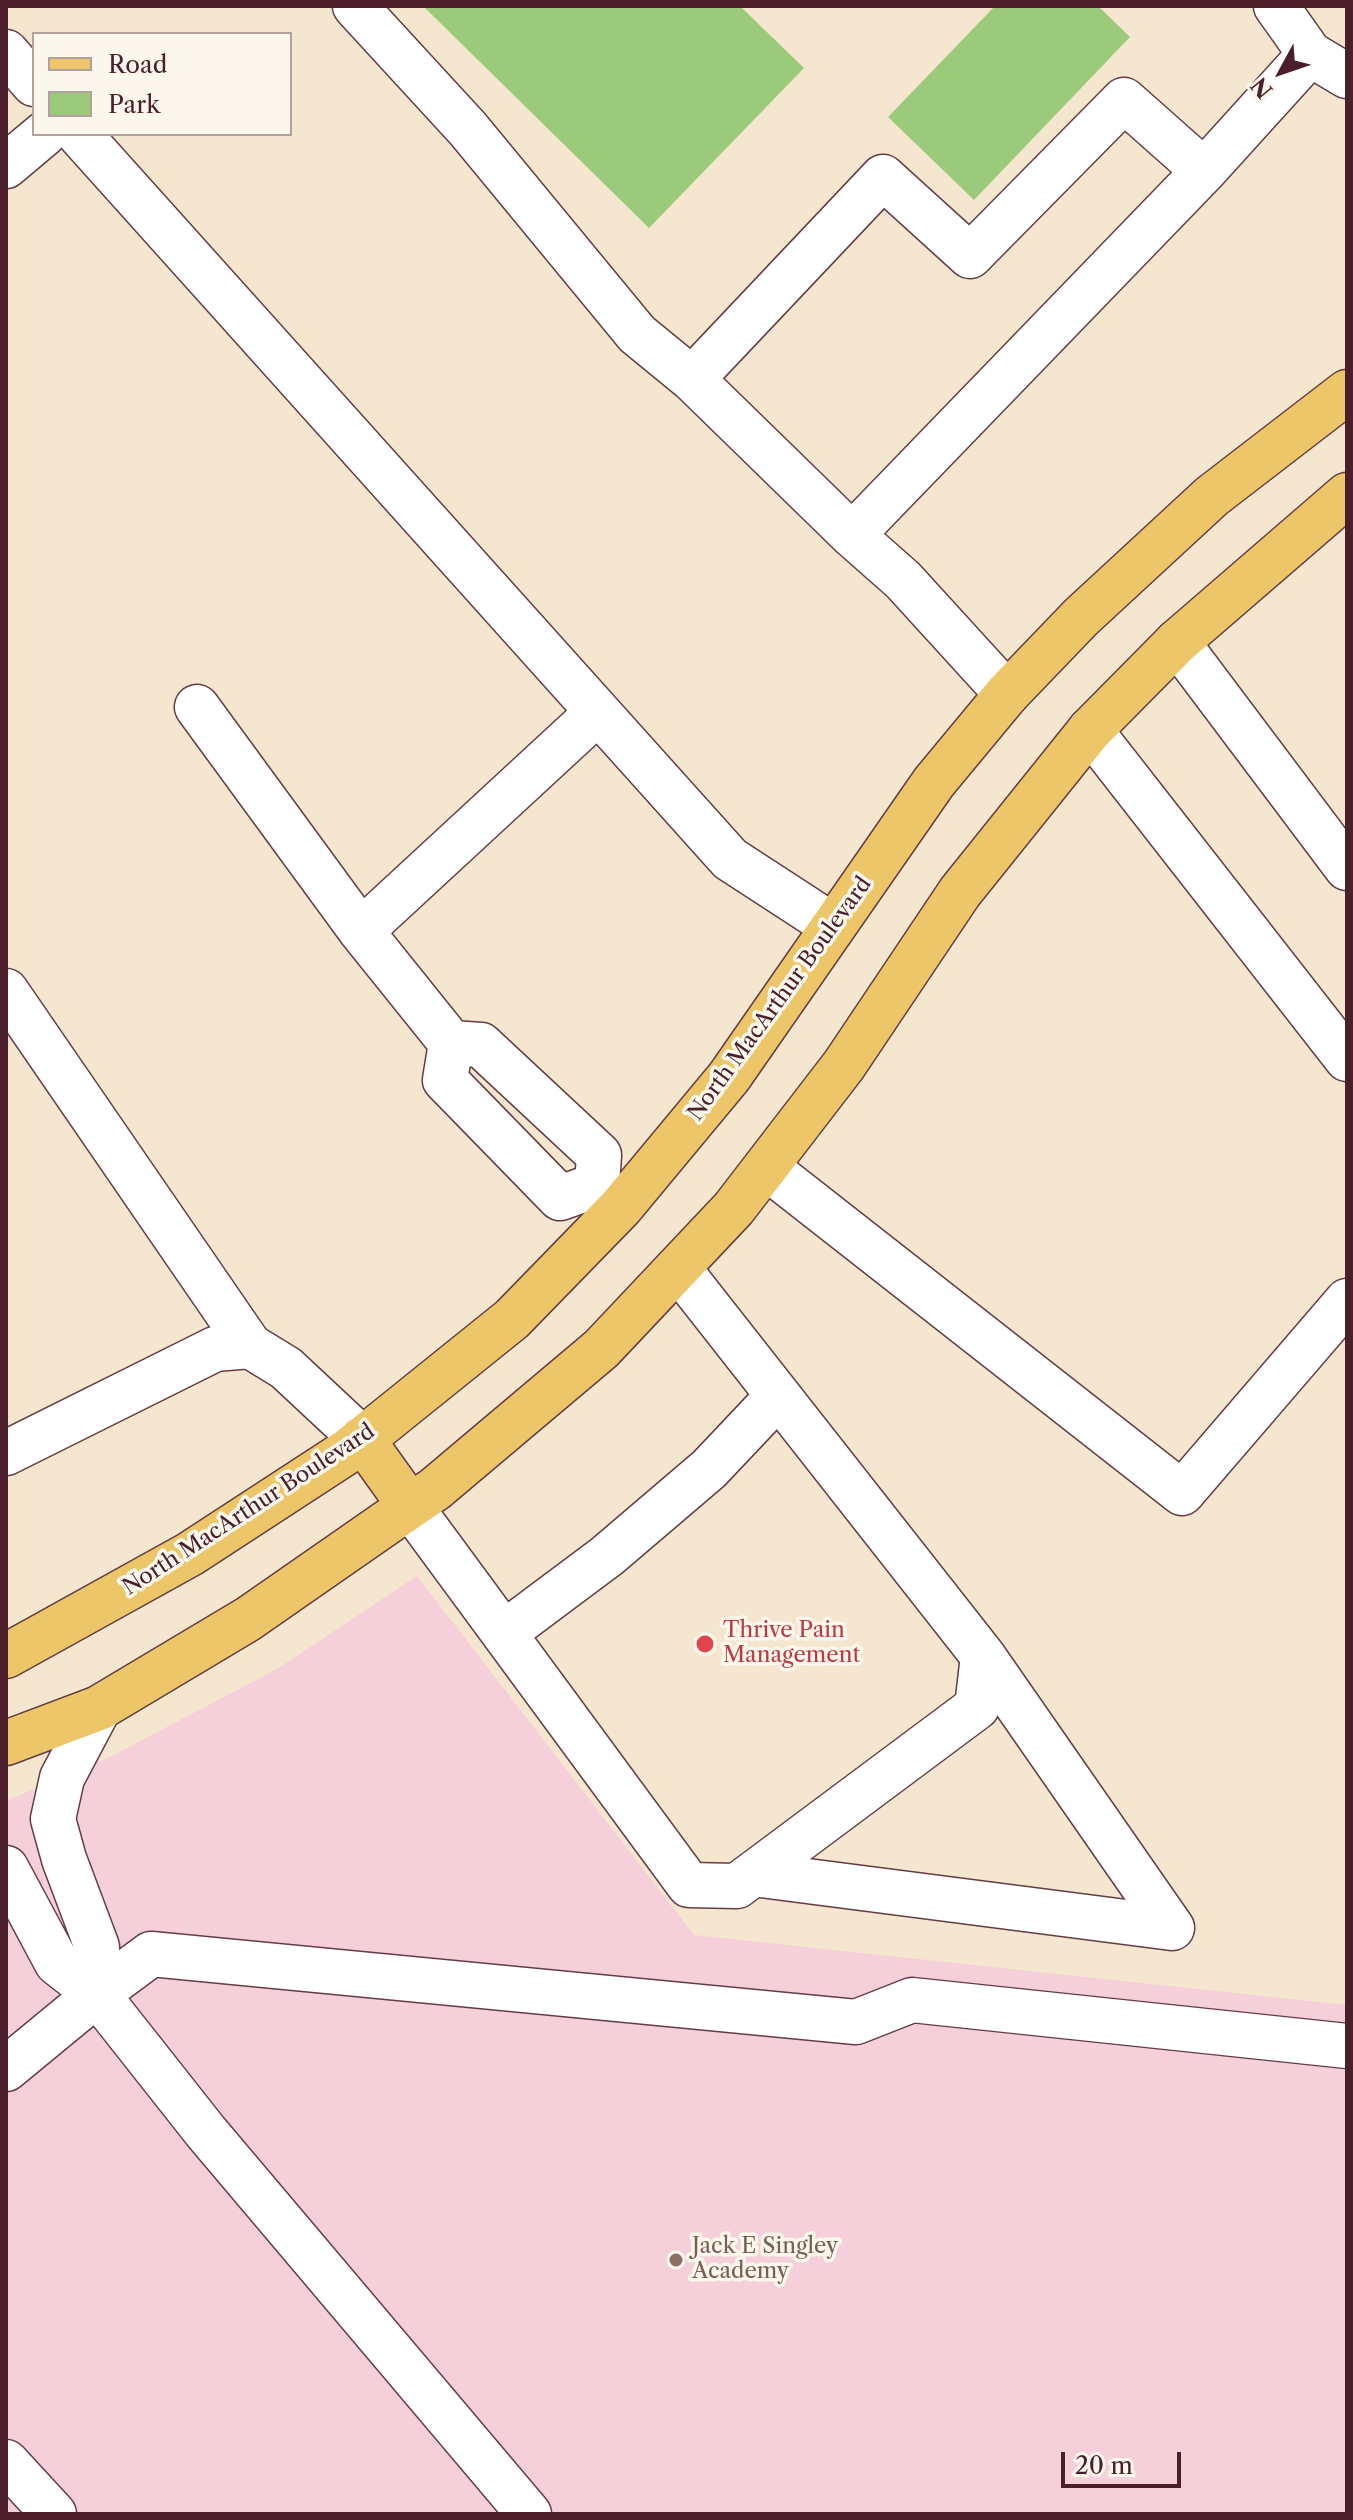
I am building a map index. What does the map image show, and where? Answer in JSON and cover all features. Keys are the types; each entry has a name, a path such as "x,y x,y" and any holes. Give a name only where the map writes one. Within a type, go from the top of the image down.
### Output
{"main road":[{"name":"North MacArthur Boulevard","path":"6,1656 190,1554 362,1439 512,1319 609,1196 729,1077 934,782 1007,694 1081,617 1212,496 1347,392"},
{"path":"6,1743 99,1708 248,1619 447,1479 601,1349 734,1208 844,1065 960,892 1090,730 1177,642 1347,495"},
{"path":"362,1439 410,1506"}],"street":[{"path":"355,6 468,129 637,334 692,379 852,535 903,580 1007,694"},
{"path":"1276,6 1310,54 1347,76"},
{"path":"6,52 32,82"},
{"path":"852,535 1204,171 1310,54"},
{"path":"692,379 883,177 970,256 1124,100 1204,171"},
{"path":"6,166 42,136"},
{"path":"81,136 730,859 833,926"},
{"path":"1177,642 1347,868"},
{"path":"197,707 361,931 451,1043 481,1045 599,1155 609,1196"},
{"path":"361,931 598,712"},
{"path":"1090,730 1347,1059"},
{"path":"6,991 22,1046 250,1346 286,1368 362,1439"},
{"path":"766,1167 1182,1493 1347,1301"},
{"path":"678,1268 983,1656 1172,1928 753,1874"},
{"path":"6,1453 215,1349 250,1346"},
{"path":"504,1633 607,1556 709,1469 778,1396"},
{"path":"410,1506 689,1885 737,1886 977,1707 983,1656"},
{"path":"97,1994 97,1947 64,1859 53,1819 62,1778 99,1708"},
{"path":"6,1868 57,1963 97,1994 206,2132 529,2514"},
{"path":"6,2069 151,1954 856,2022 912,2000 1347,2046"},
{"path":"6,2462 54,2514"}],"shaded area":[{"name":"Jack E Singley Academy","path":"417,1576 694,1935 1347,2005 1347,2514 6,2514 6,1801 110,1757 277,1669"}],"green space":[{"path":"423,6 740,6 804,68 649,228"},
{"path":"995,6 1098,6 1130,37 974,200 888,117"}],"place":[{"name":"Thrive Pain Management","path":"705,1644"},
{"name":"Jack E Singley Academy","path":"676,2260"}]}
